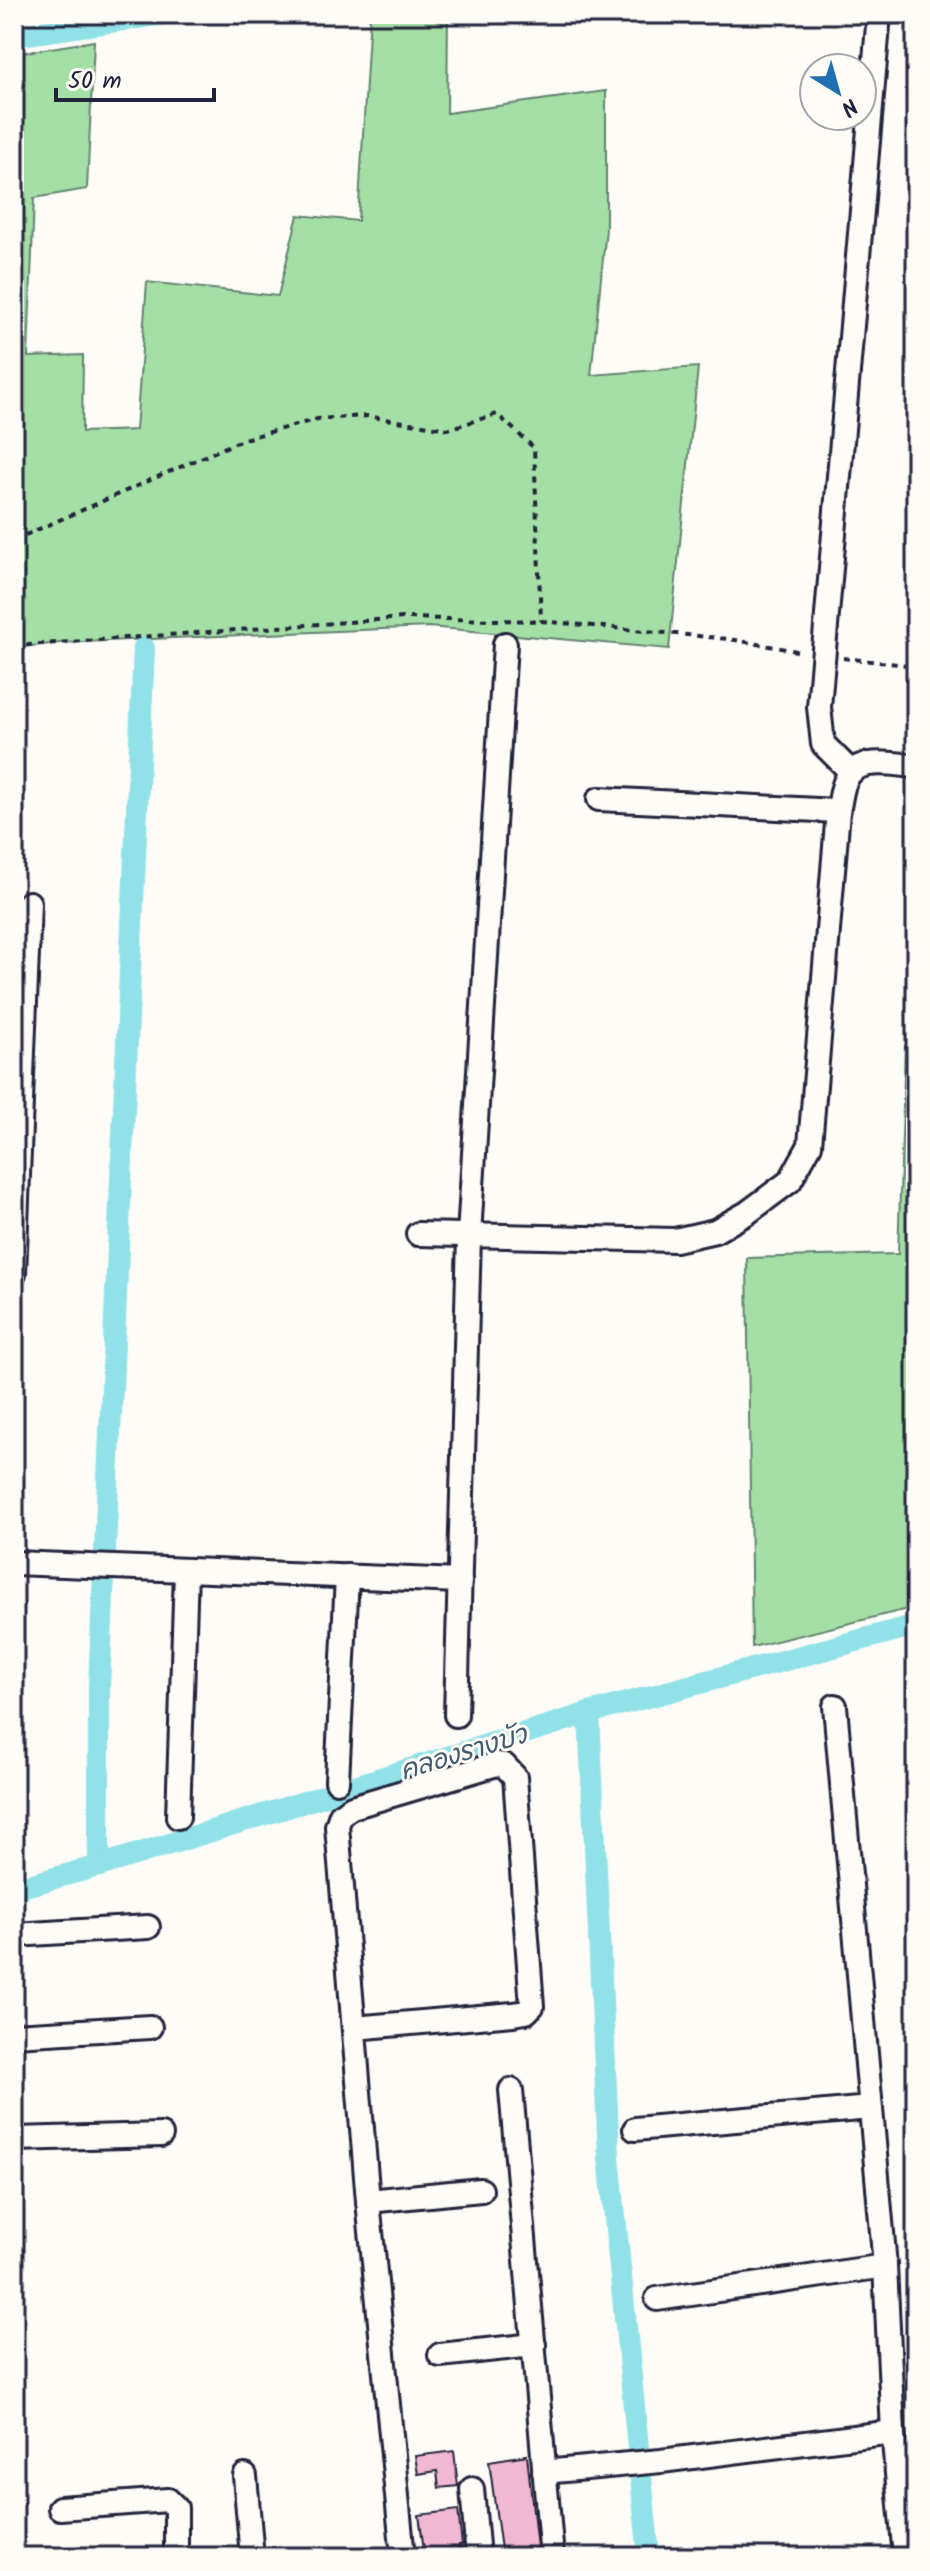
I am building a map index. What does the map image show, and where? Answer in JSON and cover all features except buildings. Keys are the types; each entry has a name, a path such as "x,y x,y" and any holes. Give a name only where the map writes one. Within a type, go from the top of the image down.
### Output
{"street":[{"path":"851,772 823,744 819,707 879,14"},
{"path":"456,1715 469,1236 505,644"},
{"path":"418,1234 675,1240 715,1231 747,1213 790,1181 810,1145 838,811 845,780 858,767 871,764 916,766"},
{"path":"599,799 838,811"},
{"path":"14,1274 29,903"},
{"path":"14,1563 460,1581"},
{"path":"178,1817 186,1570"},
{"path":"337,1781 347,1576"},
{"path":"835,1706 885,2266 893,2432 905,2557"},
{"path":"354,2028 513,2014 526,2012 532,2006 515,1777 504,1765 497,1764 352,1807 341,1814 337,1826 368,2201 403,2557"},
{"path":"14,1935 148,1927"},
{"path":"14,2035 150,2027"},
{"path":"511,2090 552,2557"},
{"path":"635,2129 870,2108"},
{"path":"14,2139 161,2135"},
{"path":"368,2201 481,2190"},
{"path":"657,2299 885,2266"},
{"path":"440,2355 534,2345"},
{"path":"544,2472 893,2432"},
{"path":"245,2476 252,2557"},
{"path":"472,2489 478,2557"},
{"path":"60,2508 168,2500 176,2508 176,2557"}],"path":[{"path":"14,540 244,439 318,419 366,416 448,429 497,414 534,448 541,621"},
{"path":"14,646 404,618 541,621 729,639 823,656 916,666"}],"green space":[{"path":"370,14 448,14 447,113 606,91 606,229 591,375 698,367 669,649 429,627 60,643 14,648 14,54 94,41 87,189 34,198 28,357 83,355 82,432 136,430 147,282 278,296 298,215 358,221"},
{"path":"916,1045 916,1607 752,1647 747,1258 898,1254 905,1046"}],"waterway":[{"path":"14,36 163,14"},
{"path":"99,1866 99,1688 144,648"},
{"name":"คลองรางบัว","path":"14,1889 99,1866 589,1713 916,1625"},
{"path":"589,1713 609,2157 649,2557"}]}
